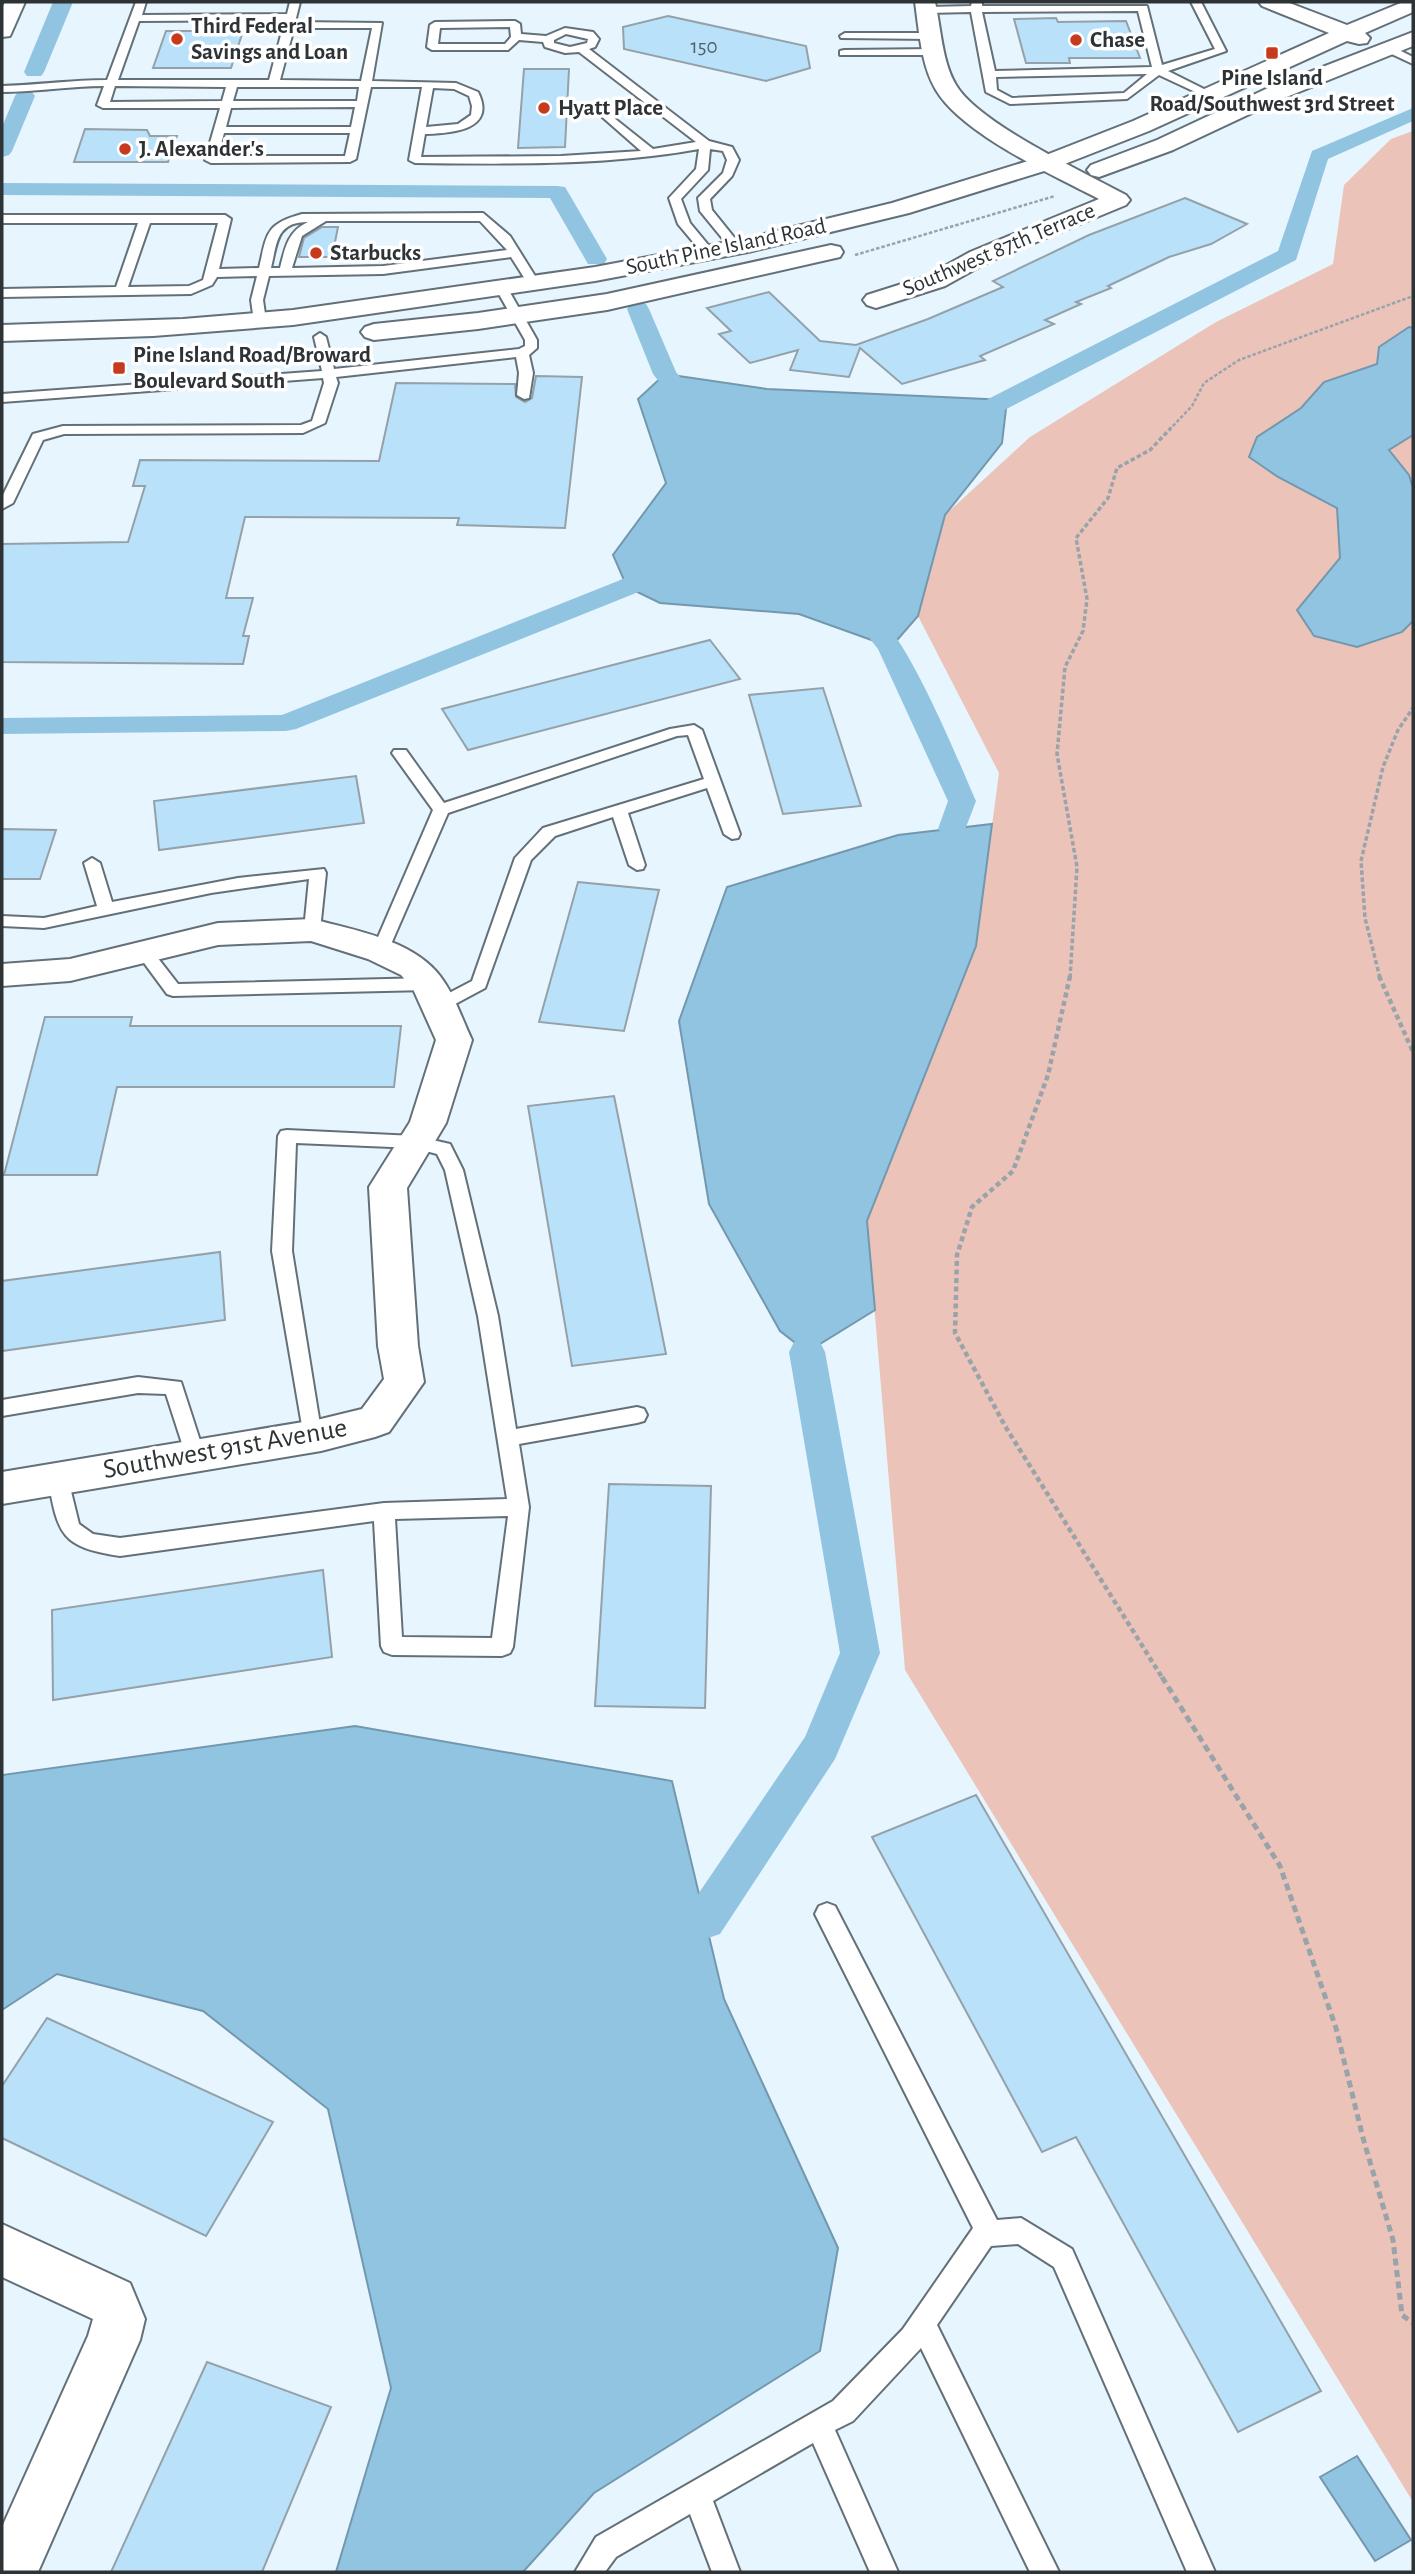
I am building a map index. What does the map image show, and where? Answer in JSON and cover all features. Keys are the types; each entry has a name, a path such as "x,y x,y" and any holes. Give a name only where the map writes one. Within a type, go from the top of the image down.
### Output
{"main road":[{"path":"2,31 15,2"},
{"path":"1269,2 1412,46"},
{"path":"1308,2 1387,48"},
{"name":"South Pine Island Road","path":"2,333 142,330 260,321 502,289 622,270 708,252 1051,174 1210,95 1413,5"},
{"path":"926,6 946,89 954,100 1051,174"},
{"name":"South Pine Island Road","path":"1051,174 1078,178 1166,145 1264,99 1387,48 1412,46"},
{"name":"Southwest 87th Terrace","path":"876,300 936,281 979,257 1118,200 1078,178"},
{"name":"South Pine Island Road","path":"70,356 225,348 517,315 607,302 858,244"},
{"name":"Southwest 91st Avenue","path":"2,975 70,970 218,934 312,930 380,951 413,967 433,995 454,1040 428,1123 387,1186 398,1346 404,1382 374,1421 312,1437 2,1488"},
{"path":"2,2250 112,2301 119,2319 114,2340 10,2572"}],"lane":[{"path":"141,2 103,105 362,104"},
{"path":"274,84 295,2"},
{"path":"990,74 1158,70 1221,51 1196,2"},
{"path":"976,5 992,92 1010,101 1127,96 1158,70"},
{"path":"926,6 1142,5 1158,70"},
{"path":"135,18 379,24 350,159 211,160 232,84"},
{"path":"515,24 516,37 508,47 432,47 435,25 515,24"},
{"path":"516,37 548,39 565,31 589,34 594,39 592,45 582,49 557,49 549,45 548,39"},
{"path":"845,36 934,44"},
{"path":"844,52 934,44"},
{"path":"582,49 705,144"},
{"path":"1158,70 1210,95"},
{"path":"2,79 49,79 60,83"},
{"path":"2,89 46,88 60,83 428,84 470,90 478,100 477,113 467,125 419,131"},
{"path":"428,84 415,160 582,160 651,154 705,144 728,149 733,160 728,174 704,198 706,211 735,246"},
{"path":"604,113 651,154"},
{"path":"219,130 356,130"},
{"path":"705,144 702,170 676,198 684,224 708,252"},
{"path":"285,272 293,242 305,225 359,217"},
{"path":"260,321 257,300 274,231 286,222 302,218 483,217 506,239 534,284"},
{"path":"2,219 225,219 208,282 191,290 2,293"},
{"path":"121,291 145,219"},
{"path":"212,272 383,270 516,253"},
{"path":"2,398 150,391 329,375 522,352 531,348 531,340 502,289"},
{"path":"2,505 6,503 38,437 63,430 303,429 318,422 331,383 320,337"},
{"path":"522,352 526,373 524,395"},
{"path":"380,951 441,810 675,732 694,730 732,834"},
{"path":"400,752 441,810"},
{"path":"144,952 173,990 433,995 479,984 523,858 549,832 713,781"},
{"path":"619,810 637,865"},
{"path":"92,863 106,909"},
{"path":"2,921 44,923 181,891 274,876 318,873 312,930"},
{"path":"312,1437 282,1251 287,1136 415,1142 444,1149 454,1170 488,1316 519,1507 502,1647 392,1646 384,1511"},
{"path":"2,1408 138,1385 174,1387 195,1456"},
{"path":"508,1438 637,1415"},
{"path":"58,1479 67,1525 88,1544 120,1547 384,1511 519,1507"},
{"path":"827,1914 990,2234"},
{"path":"589,2572 606,2547 843,2411 912,2338 984,2234 1021,2231 1063,2258 1201,2572"},
{"path":"922,2323 1045,2572"},
{"path":"819,2425 884,2572"},
{"path":"698,2495 726,2572"}],"path":[{"path":"1413,296 1239,360 1204,383 1192,407 1150,450 1117,468 1108,498 1076,538 1087,599 1083,631 1065,667 1058,754 1077,867 1072,967 1048,1075 1013,1171 972,1207 968,1219 957,1255 955,1334 1005,1426 1280,1866 1336,2028 1363,2138 1393,2240 1402,2315 1413,2323"},
{"path":"1413,708 1381,768 1361,867 1368,940 1389,1006 1413,1052"}],"shaded area":[{"path":"1413,131 1413,2502 905,1670 867,1221 976,946 999,773 918,616 945,515 1030,437 1216,322 1333,264 1344,185 1391,139"}],"water":[{"path":"1409,327 1413,328 1413,435 1389,450 1409,475 1413,488 1413,621 1402,632 1357,647 1314,636 1297,610 1340,558 1337,508 1278,477 1249,457 1257,437 1301,408 1324,382 1377,364 1379,347"},
{"path":"665,374 767,389 1007,400 1002,443 945,515 918,616 891,647 799,614 660,603 627,587 613,555 666,483 638,399"},
{"path":"992,824 976,946 867,1221 875,1310 807,1352 780,1331 709,1204 679,1021 727,887 898,835"},
{"path":"355,1726 672,1781 724,1999 838,2248 820,2351 594,2493 523,2572 336,2572 391,2388 328,2109 203,2011 57,1974 2,2010 2,1775"},
{"path":"1357,2456 1411,2540 1375,2561 1320,2477"}],"building":[{"path":"668,16 806,46 810,68 766,81 624,49 623,27"},
{"name":"Chase","path":"1056,18 1058,22 1126,21 1140,58 1069,58 1070,63 1026,63 1014,19"},
{"path":"166,31 243,31 231,68 153,68"},
{"name":"Hyatt Place","path":"524,69 569,69 565,147 518,148"},
{"name":"J. Alexander's","path":"85,129 147,130 150,136 177,136 168,162 74,162"},
{"path":"1185,198 1247,224 1211,244 1169,257 1108,286 1111,288 1076,302 1081,304 1045,320 1054,324 980,356 985,360 902,384 860,348 849,377 790,370 798,350 750,363 719,334 731,331 707,308 769,292 820,341 856,345 928,319 1003,287 993,281 1089,235"},
{"path":"322,227 338,227 332,257 299,257 304,238"},
{"path":"536,376 582,377 565,528 457,525 459,518 245,517 226,598 253,598 243,636 249,636 243,664 2,662 2,544 128,542 145,486 133,486 140,460 379,461 396,383 515,384 516,397 525,402 532,398"},
{"path":"710,640 740,679 468,750 442,709"},
{"path":"823,688 861,806 783,814 749,695"},
{"path":"356,776 364,823 159,850 154,801"},
{"path":"2,829 56,830 40,879 2,879"},
{"path":"578,882 659,890 624,1031 539,1022"},
{"path":"45,1017 132,1017 130,1026 401,1026 394,1087 117,1087 97,1175 4,1175"},
{"path":"614,1096 666,1354 572,1366 528,1106"},
{"path":"220,1252 225,1320 2,1351 2,1281"},
{"path":"609,1484 711,1486 705,1708 595,1706"},
{"path":"323,1570 332,1657 53,1700 52,1610"},
{"path":"976,1795 1321,2391 1238,2432 1076,2137 1042,2152 872,1837"},
{"path":"47,2018 273,2122 206,2236 2,2138 2,2086"},
{"path":"207,2362 331,2407 262,2572 111,2572"}],"waterway":[{"path":"34,72 63,2"},
{"path":"2,151 25,96"},
{"path":"966,420 1288,255 1319,155 1413,114"},
{"path":"2,189 557,192 596,259"},
{"path":"638,309 665,374 696,412"},
{"path":"2,726 286,723 627,587 670,565"},
{"path":"861,611 891,647 962,801 953,829"},
{"path":"705,1920 821,1747 860,1653 807,1352"}],"place":[{"name":"Third Federal Savings and Loan","path":"177,39"},
{"name":"Chase","path":"1076,40"},
{"name":"Pine Island Road/Southwest 3rd Street","path":"1272,53"},
{"name":"Hyatt Place","path":"544,108"},
{"name":"J. Alexander's","path":"125,149"},
{"name":"Starbucks","path":"316,253"},
{"name":"Pine Island Road/Broward Boulevard South","path":"119,368"}]}
